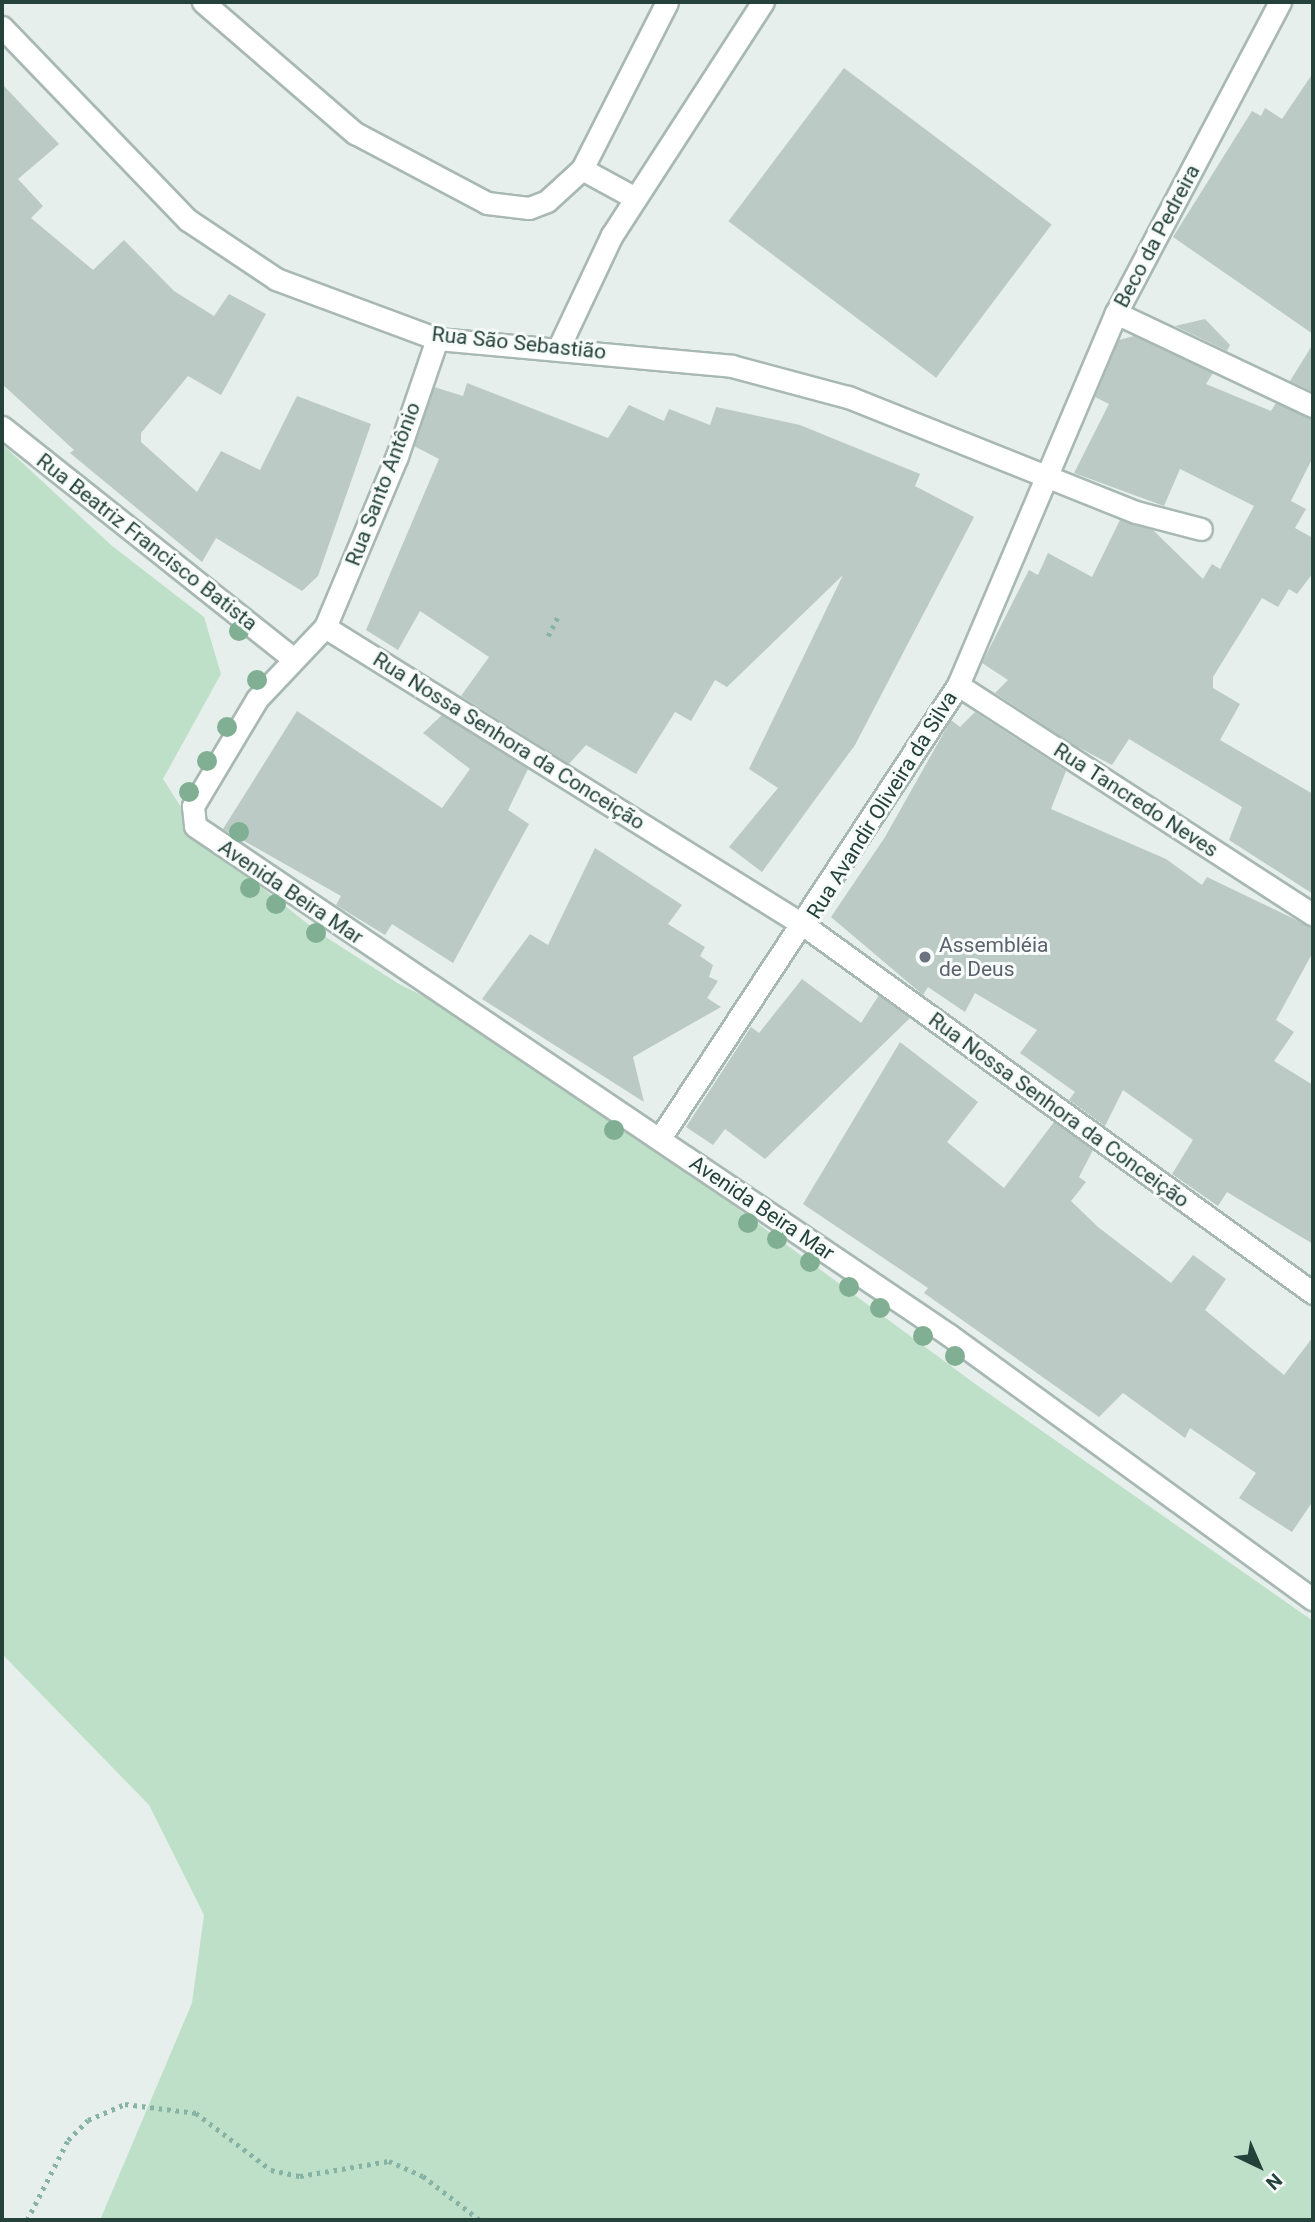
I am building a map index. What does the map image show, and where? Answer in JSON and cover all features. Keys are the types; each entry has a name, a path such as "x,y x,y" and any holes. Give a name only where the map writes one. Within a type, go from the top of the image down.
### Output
{"street":[{"path":"203,2 355,133 487,203 529,208 557,193 582,169 667,2"},
{"path":"558,349 635,198 763,2"},
{"name":"Beco da Pedreira","path":"958,685 1042,475 1116,313 1280,2"},
{"name":"Rua São Sebastião","path":"2,27 188,220 276,279 437,339 732,366 848,397 1042,475 1201,528"},
{"path":"582,169 635,198"},
{"path":"1116,313 1313,406"},
{"name":"Rua Santo Antônio","path":"325,627 397,456 437,339"},
{"name":"Rua Beatriz Francisco Batista","path":"2,427 292,659"},
{"path":"292,659 325,627"},
{"name":"Rua Nossa Senhora da Conceição","path":"325,627 693,856"},
{"name":"Avenida Beira Mar","path":"292,659 257,699 193,806 200,832 949,1335 1312,1595"},
{"name":"Rua Tancredo Neves","path":"958,685 1313,915"},
{"name":"Rua Avandir Oliveira da Silva","path":"660,1139 805,926 958,685"},
{"name":"Rua Avandir Oliveira da Silva","path":"693,856 805,926"},
{"name":"Rua Nossa Senhora da Conceição","path":"805,926 1313,1293"}],"path":[{"path":"548,636 558,614"},
{"path":"27,2220 68,2140 88,2120 125,2104 196,2113 271,2170 300,2176 389,2161 423,2176 480,2220"}],"green space":[{"path":"2,444 111,545 204,617 221,674 163,779 202,840 318,932 399,984 505,1037 978,1386 1313,1621 1313,2220 100,2220 192,2003 204,1915 149,1805 2,1654"}],"building":[{"path":"844,68 1052,224 936,378 728,221"},
{"path":"1313,73 1313,334 1173,237 1252,111 1261,116 1265,108 1282,119"},
{"path":"2,84 59,144 18,179 43,206 31,218 93,270 124,240 174,291 214,316 229,294 266,314 221,395 188,376 141,433 141,442 197,492 221,451 260,470 297,396 371,424 318,576 302,591 216,538 202,562 70,453 74,450 2,384"},
{"path":"1205,319 1230,345 1227,351 1175,326"},
{"path":"1134,336 1213,373 1206,384 1271,411 1276,403 1313,419 1313,457 1291,501 1306,509 1295,528 1313,538 1313,573 1297,594 1289,589 1278,607 1262,598 1213,677 1213,688 1240,704 1220,740 1313,794 1313,894 1229,840 1242,807 1129,739 1112,765 1076,746 995,693 1008,680 982,663 1029,570 1038,575 1048,553 1092,577 1120,520 1153,530 1203,579 1212,564 1220,569 1254,506 1180,469 1164,506 1074,473 1109,404 1095,397 1119,340"},
{"path":"1313,344 1313,392 1290,381"},
{"path":"467,383 608,438 629,405 664,421 669,409 710,425 716,407 800,425 920,474 915,486 974,517 855,745 762,872 729,847 778,788 749,769 843,575 727,687 715,680 691,721 675,712 636,774 586,745 569,764 461,696 489,657 420,611 398,650 366,630 439,459 414,446 434,387 463,396"},
{"path":"297,711 442,808 470,769 423,733 442,715 528,769 508,810 529,824 453,963 392,924 385,935 336,905 341,896 223,829"},
{"path":"975,712 1066,771 1051,809 1166,859 1202,885 1207,877 1313,928 1313,952 1276,1020 1294,1032 1274,1061 1313,1085 1313,1244 1227,1192 1218,1206 1172,1174 1193,1140 1123,1090 1105,1126 1069,1100 1075,1092 1020,1053 1037,1030 975,993 965,1012 928,987 923,995 831,917 885,837 951,720 960,727"},
{"path":"595,848 682,905 668,924 705,947 700,956 713,965 709,977 718,981 707,998 721,1007 633,1057 644,1102 482,999 530,934 548,945"},
{"path":"802,979 861,1023 879,995 910,1018 765,1159 725,1129 713,1145 686,1127 751,1027 759,1033"},
{"path":"900,1042 978,1102 947,1142 1004,1188 1054,1122 1093,1150 1079,1177 1086,1182 1071,1201 1098,1227 1171,1283 1193,1255 1226,1279 1205,1310 1284,1375 1313,1337 1313,1501 1292,1532 1239,1498 1256,1473 1190,1428 1185,1438 1123,1393 1099,1417 924,1293 928,1288 803,1204"}],"place":[{"name":"Assembléia de Deus","path":"925,957"}]}
